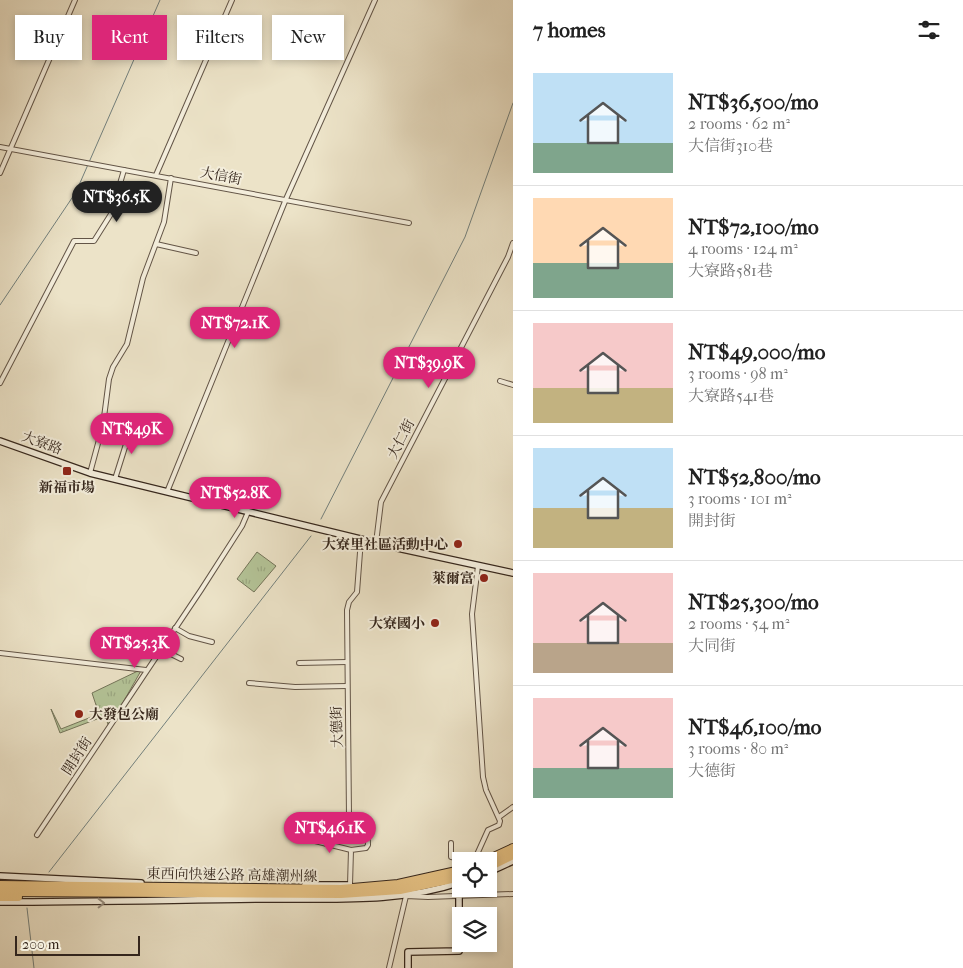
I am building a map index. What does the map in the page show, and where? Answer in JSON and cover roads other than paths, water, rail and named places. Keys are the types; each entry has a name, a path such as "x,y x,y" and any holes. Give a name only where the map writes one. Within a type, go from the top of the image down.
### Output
{"highway":[{"path":"497,855 513,846"},
{"path":"497,863 513,855"},
{"name":"東西向快速公路 高雄潮州線","path":"0,885 367,888 398,884 452,872"},
{"name":"東西向快速公路 高雄潮州線","path":"0,892 368,893 400,890 452,879"},
{"path":"0,880 94,886"},
{"path":"0,897 153,893"}],"main road":[{"name":"大寮路","path":"0,441 90,473 360,539 478,566 513,572"},
{"path":"497,852 513,846"},
{"path":"497,868 513,861"},
{"path":"0,876 96,882 350,885 397,881 452,868"},
{"path":"0,902 134,902 406,896 452,884"},
{"path":"408,968 408,952 459,951 459,897"}],"street":[{"path":"0,173 75,0"},
{"path":"156,175 232,0"},
{"path":"167,492 286,199 375,0"},
{"name":"大信街","path":"0,147 409,223"},
{"path":"0,383 74,241 94,241 111,214 124,170"},
{"path":"90,473 103,425 109,379 113,367 127,344 143,278 164,222 171,178"},
{"name":"大仁街","path":"376,542 381,502 508,257 513,243"},
{"path":"156,244 196,252"},
{"path":"500,382 513,386"},
{"path":"115,479 132,425"},
{"name":"開封街","path":"38,835 242,526 248,512"},
{"name":"大德街","path":"351,850 367,847 368,823 365,820 352,820 349,817 348,610 349,602 357,592 360,539"},
{"path":"478,566 472,614 483,777 484,786 500,823 488,830 478,852"},
{"path":"175,628 189,636 212,642"},
{"path":"103,643 155,657"},
{"path":"161,649 181,658"},
{"path":"0,652 146,670"},
{"path":"299,663 347,662"},
{"path":"249,683 295,687 347,686"},
{"path":"499,817 513,807"},
{"path":"315,841 351,850 350,885"},
{"path":"451,844 452,857"},
{"path":"497,895 513,894"},
{"path":"389,968 406,896 452,896"}],"waterway":[{"path":"0,305 76,192 160,0"},
{"path":"321,519 465,237 513,103"},
{"path":"49,872 311,536"},
{"path":"27,908 34,968"}],"place":[{"name":"新福市場","path":"67,471"},
{"name":"大寮里社區活動中心","path":"458,544"},
{"name":"萊爾富","path":"484,578"},
{"name":"大寮國小","path":"435,623"},
{"name":"大發包公廟","path":"79,714"}]}
